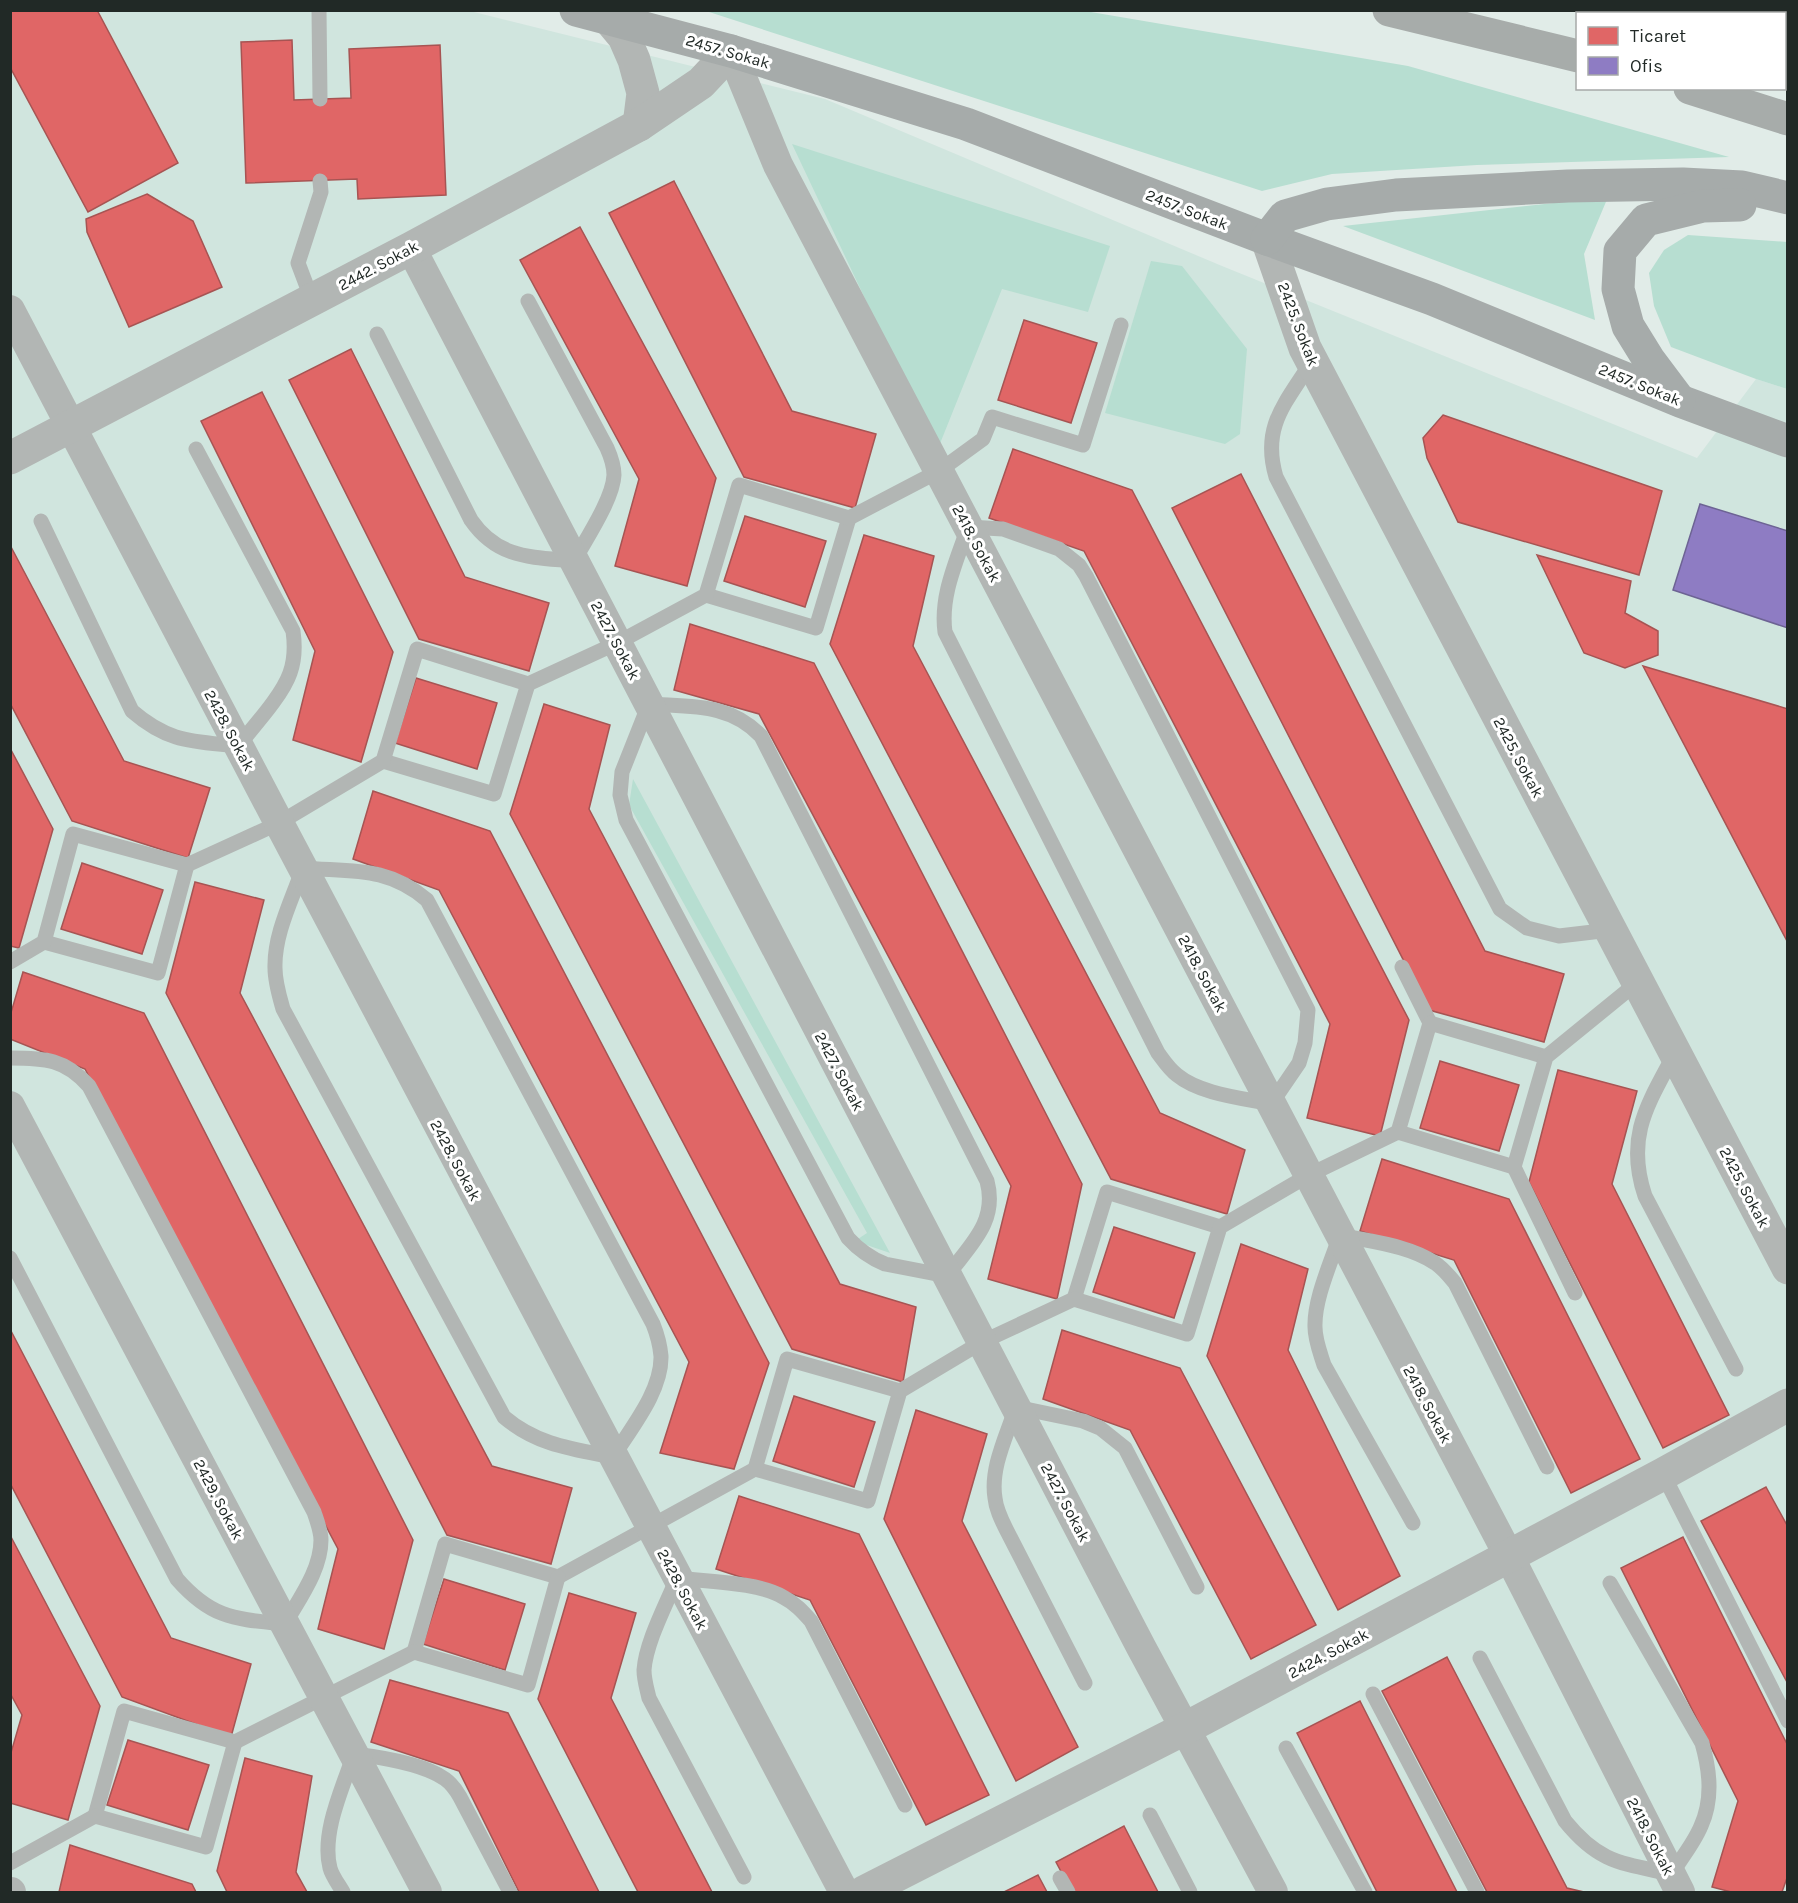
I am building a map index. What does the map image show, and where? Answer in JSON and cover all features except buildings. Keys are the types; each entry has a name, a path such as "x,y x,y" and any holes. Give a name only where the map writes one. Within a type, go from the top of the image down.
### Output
{"highway":[{"path":"1389,10 1576,56"},
{"path":"1696,90 1788,119"}],"main road":[{"name":"2457. Sokak","path":"576,10 731,51 966,124 1432,299 1680,401 1788,441"},
{"path":"1267,238 1285,216 1327,204 1396,195 1568,186 1683,184 1742,187 1788,198"},
{"path":"1680,401 1649,360 1628,326 1618,289 1620,251 1646,220 1704,206 1788,204"}],"street":[{"path":"609,19 624,37 634,60 643,93 639,125"},
{"name":"2442. Sokak","path":"10,458 411,248 639,125 701,83 731,51"},
{"name":"2418. Sokak","path":"731,51 778,165 1509,1556 1676,1883"},
{"name":"2425. Sokak","path":"1267,238 1305,348 1788,1268"},
{"name":"2427. Sokak","path":"411,248 1141,1647 1273,1893"},
{"name":"2428. Sokak","path":"10,310 844,1893"},
{"name":"2429. Sokak","path":"10,1106 427,1893"},
{"name":"2424. Sokak","path":"864,1893 1186,1728 1788,1406"}],"lane":[{"path":"320,10 320,99"},
{"path":"312,300 298,263 321,192 321,181"},
{"path":"377,334 471,520 479,531 503,549 519,555 574,561 608,499 614,477 613,462 608,448 528,302"},
{"path":"706,595 739,485 849,518 939,471 984,439 992,417 1083,445 1121,325"},
{"path":"1312,361 1277,418 1270,444 1271,461 1276,477 1500,909 1527,928 1559,936 1610,930"},
{"path":"41,521 132,711 152,727 172,737 238,746 290,674 294,658 293,631 196,449"},
{"path":"10,962 44,942 73,834 187,865 279,823 383,760 417,649 528,684 617,643 706,595 816,627 849,518"},
{"path":"969,527 1003,529 1059,549 1080,565 1086,576 1308,1010 1305,1043 1299,1063 1271,1104 1203,1089 1177,1075 1158,1053 945,632 946,593 969,527"},
{"path":"383,760 494,794 528,684"},
{"path":"649,704 724,712 739,718 761,736 987,1181 991,1203 985,1226 948,1276 885,1264 856,1247 848,1238 626,820 620,795 622,772 649,704"},
{"path":"44,942 158,973 187,865"},
{"path":"303,868 378,874 403,884 427,900 653,1324 661,1356 659,1375 653,1392 613,1457 548,1443 532,1437 504,1417 283,1009 277,989 275,956 277,943 303,868"},
{"path":"1398,1132 1430,1023 1402,967"},
{"path":"1575,1293 1514,1167 1546,1057 1638,982"},
{"path":"1430,1023 1546,1057"},
{"path":"1675,1053 1647,1107 1640,1127 1637,1146 1640,1180 1645,1196 1736,1369"},
{"path":"10,1058 42,1058 56,1062 70,1068 89,1086 314,1512 321,1539 320,1554 315,1570 285,1624 225,1616 208,1608 191,1595 177,1579 10,1258"},
{"path":"755,1468 868,1501 900,1391 982,1342 1074,1299 1187,1334 1220,1227 1309,1175 1398,1132 1514,1167"},
{"path":"1074,1299 1107,1192 1220,1227"},
{"path":"1413,1523 1324,1365 1318,1347 1315,1329 1316,1315 1340,1235 1419,1254 1436,1263 1455,1283 1547,1467"},
{"path":"414,1652 445,1544 558,1577 755,1468 787,1359 900,1391"},
{"path":"1085,1683 1006,1529 994,1497 996,1469 1016,1407 1083,1421 1100,1428 1125,1448 1197,1587"},
{"path":"1663,1474 1788,1721"},
{"path":"94,1816 124,1711 235,1742 414,1652 528,1685 558,1577"},
{"path":"744,1877 649,1698 646,1685 644,1673 646,1656 677,1578 755,1587 782,1596 804,1612 812,1621 904,1805"},
{"path":"1480,1658 1564,1821 1578,1838 1594,1851 1612,1861 1676,1883 1701,1828 1708,1806 1710,1784 1708,1763 1702,1743 1610,1582"},
{"path":"1373,1694 1477,1893"},
{"path":"10,1863 94,1816 206,1847 235,1742"},
{"path":"1286,1748 1365,1893"},
{"path":"343,1893 330,1868 329,1838 335,1809 354,1754 384,1757 434,1773 452,1785 510,1893"},
{"path":"1150,1815 1190,1893"},
{"path":"1060,1878 1068,1893"}],"shaded area":[{"path":"11,11 470,11 825,99 1222,266 1697,458 1756,379 1787,389 1787,1892 11,1892"}],"green space":[{"path":"706,11 1085,11 1408,66 1729,157 1477,165 1332,174 1262,191"},
{"path":"792,144 1110,246 1088,312 1002,289 937,451"},
{"path":"1608,197 1584,254 1595,320 1343,226"},
{"path":"1688,235 1787,242 1787,389 1671,347 1654,306 1649,273 1664,250"},
{"path":"1151,261 1182,266 1247,349 1240,434 1225,444 1105,413"},
{"path":"633,779 890,1253 855,1241 867,1233 629,805"}]}
